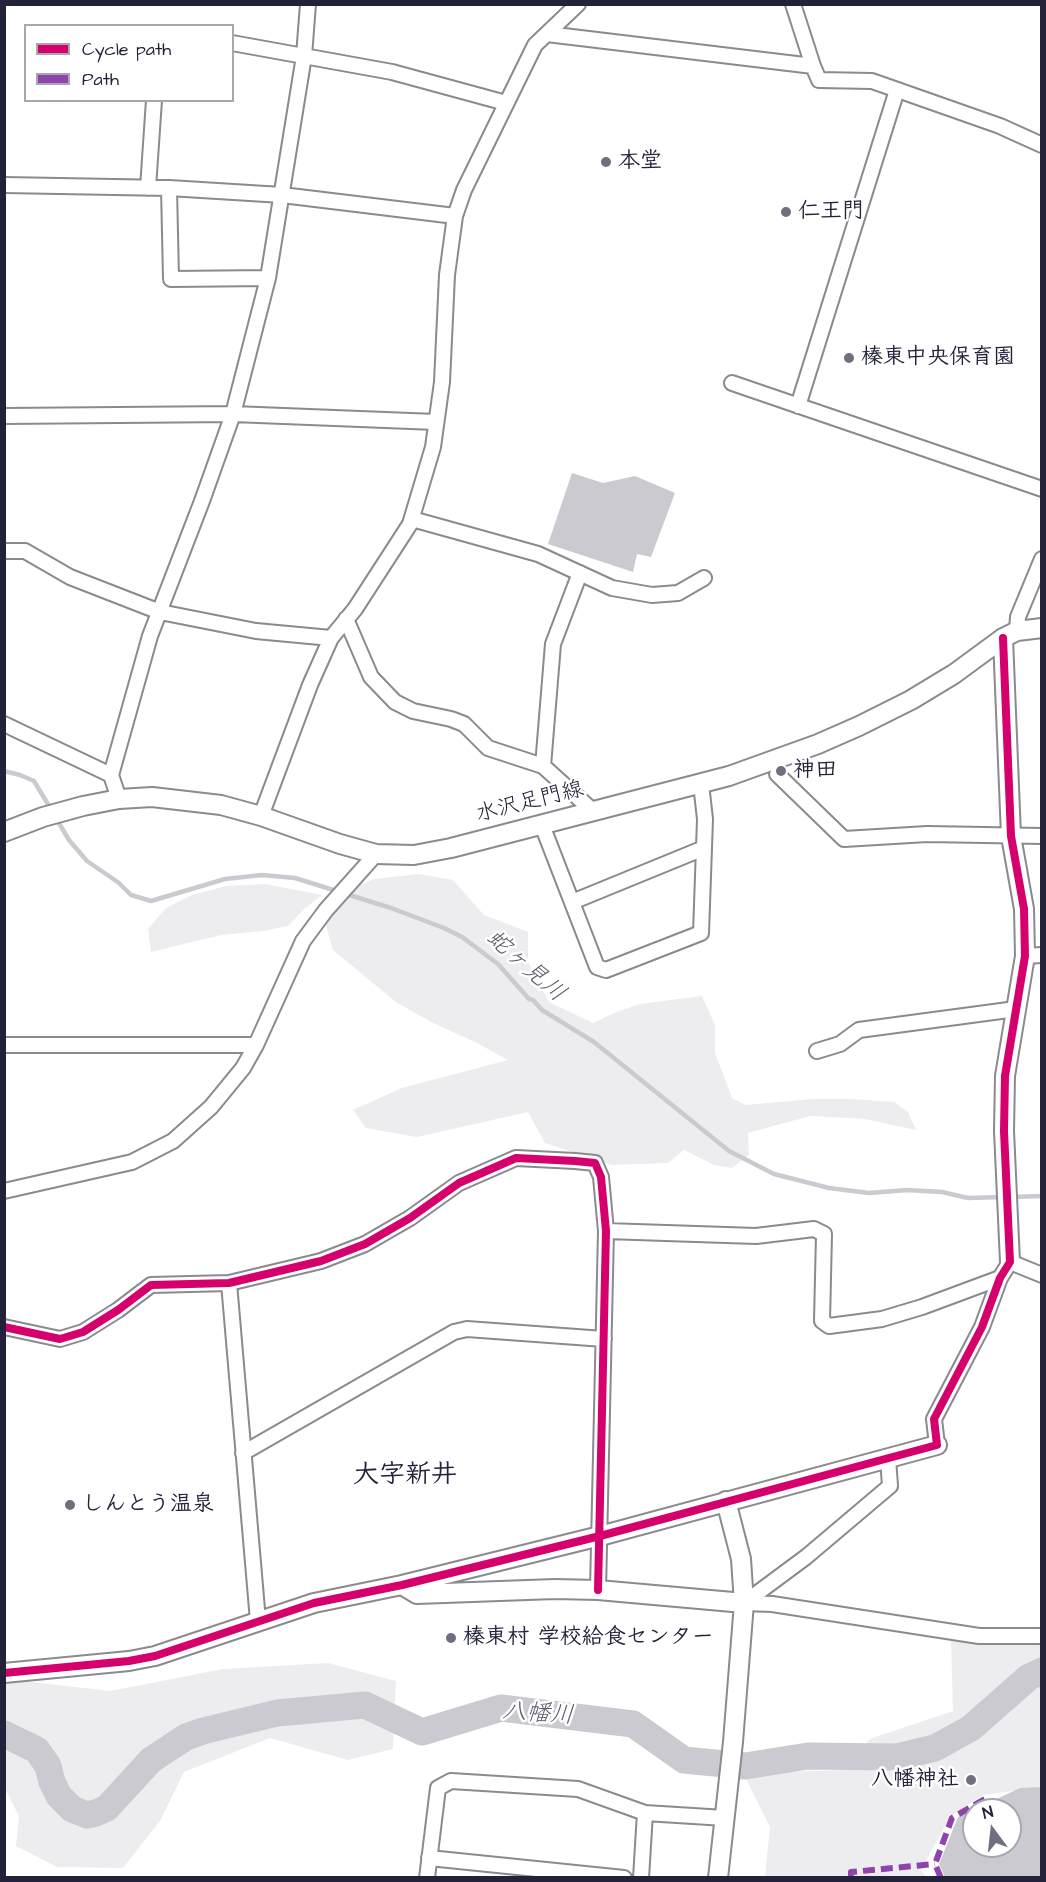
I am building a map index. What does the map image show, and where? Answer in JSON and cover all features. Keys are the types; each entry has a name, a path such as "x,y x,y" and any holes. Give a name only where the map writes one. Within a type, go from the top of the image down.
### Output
{"street":[{"path":"119,800 111,776 150,636 233,414 268,278 304,56 308,4"},
{"path":"261,816 310,686 331,638 355,609 412,519 433,447 442,382 447,275 455,216 468,180 535,45 578,4"},
{"path":"793,4 819,80 872,81 1000,126 1041,145"},
{"path":"547,34 813,66"},
{"path":"234,43 392,72 506,104"},
{"path":"798,406 897,90"},
{"path":"147,188 154,102"},
{"path":"4,185 169,188 282,195 455,216"},
{"path":"169,188 171,279 268,278"},
{"path":"732,383 1041,489"},
{"path":"4,416 233,414 436,422"},
{"path":"412,519 538,554 612,588 652,595 678,592 704,578"},
{"path":"4,551 25,551 70,577 160,612 256,631 331,638"},
{"path":"4,1673 123,1662 155,1656 314,1603 402,1585 600,1536 937,1445 934,1419 982,1327 999,1278 1010,1262 1004,1131 1005,1076 1016,1009 1033,955 1011,836 1010,635 1041,559"},
{"path":"543,766 554,644 580,573"},
{"path":"346,619 371,677 395,702 413,711 464,724 488,748 543,766 594,812"},
{"name":"水沢足門線","path":"4,832 43,817 83,806 119,800 152,798 220,805 376,854 414,855 451,848 701,784 818,744 911,700 954,674 1010,635 1041,628"},
{"path":"4,724 111,776"},
{"path":"777,774 844,839 927,834 1041,836"},
{"path":"542,825 597,967 606,970 701,933 705,819 701,784"},
{"path":"572,902 704,848"},
{"path":"4,1191 132,1162 172,1141 212,1107 243,1068 256,1045 303,941 326,910 376,854"},
{"path":"817,1051 840,1044 859,1030 1016,1009"},
{"path":"4,1045 256,1045"},
{"path":"4,1327 60,1339 83,1332 118,1310 151,1285 229,1283 321,1261 365,1244 410,1218 459,1184 516,1158 595,1163 601,1177 606,1231 598,1590"},
{"path":"606,1231 756,1236 814,1230 824,1234 822,1321 829,1326 882,1319 922,1307 999,1278"},
{"path":"1010,1262 1041,1275"},
{"path":"229,1283 258,1621"},
{"path":"243,1453 454,1332 467,1329 604,1339"},
{"path":"744,1603 806,1557 890,1486 888,1458"},
{"path":"718,1878 730,1775 744,1603 741,1559 726,1501"},
{"path":"402,1585 417,1594 555,1589 598,1590 772,1604 979,1636 1041,1636"},
{"path":"427,1878 438,1788 451,1781 578,1789 645,1813 725,1818"},
{"path":"641,1878 645,1813"},
{"path":"429,1858 624,1878"}],"shaded area":[{"path":"572,473 603,483 635,476 675,493 651,557 637,554 633,572 548,544"},
{"path":"419,874 453,880 484,915 528,932 528,962 549,1002 593,1023 640,1004 702,996 715,1025 715,1053 732,1098 746,1105 813,1099 894,1102 908,1112 916,1130 865,1119 810,1116 748,1133 749,1155 732,1168 714,1165 684,1150 668,1163 611,1165 545,1143 528,1112 417,1137 366,1128 353,1110 402,1088 508,1060 396,1002 333,950 326,926 332,910 355,887 374,879"},
{"path":"265,884 322,895 288,926 221,935 151,952 148,929 166,908 192,895 226,886"},
{"path":"951,1640 1041,1642 1041,1787 983,1795 978,1798 962,1798 962,1809 950,1817 921,1870 926,1877 765,1877 770,1827 743,1773 846,1770 870,1739 953,1711"},
{"path":"328,1663 396,1681 393,1749 348,1760 270,1738 184,1772 160,1821 123,1868 57,1867 16,1846 19,1816 5,1789 4,1679 110,1691 223,1669"},
{"path":"1041,1787 1041,1877 945,1877 939,1864 958,1817 962,1815 962,1858 1022,1858 1022,1798 999,1798 1020,1788"}],"waterway":[{"name":"蛇ヶ見川","path":"4,771 34,781 52,811"},
{"name":"蛇ヶ見川","path":"56,818 69,840 87,861 119,883 131,895 151,901 225,879 262,875 295,878 391,908 444,928 462,937 498,964 542,1010 594,1042 729,1151 774,1174 829,1188 869,1193 907,1190 942,1192 968,1198 1003,1197"},
{"name":"蛇ヶ見川","path":"1011,1197 1042,1196"},
{"name":"八幡川","path":"4,1734 37,1750 48,1766 59,1796 72,1809 87,1815 107,1808 151,1760 186,1737 277,1713 365,1705 422,1732 501,1708 633,1724 684,1760 745,1766 808,1756 897,1757 935,1748 971,1728 1029,1677 1042,1671"}],"marked path":[{"path":"941,1878 935,1864 952,1818 962,1812"},
{"path":"851,1878 851,1872 935,1864"}],"cycle path":[{"path":"4,1673 129,1661 155,1656 314,1603 402,1585 600,1536 937,1445 934,1419 982,1327 1000,1278 1010,1262 1004,1131 1005,1076 1025,956 1024,909 1011,836 1003,638"},
{"path":"4,1327 60,1339 83,1332 118,1310 151,1285 229,1283 321,1261 365,1244 410,1218 459,1183 516,1158 595,1163 601,1177 606,1231 598,1590"}],"place":[{"name":"本堂","path":"606,162"},
{"name":"仁王門","path":"786,212"},
{"name":"榛東中央保育園","path":"849,358"},
{"name":"神田","path":"781,771"},
{"name":"しんとう温泉","path":"70,1505"},
{"name":"榛東村 学校給食センター","path":"451,1638"},
{"name":"八幡神社","path":"971,1780"}],"district":[{"name":"大字新井","path":"405,1477"}]}
